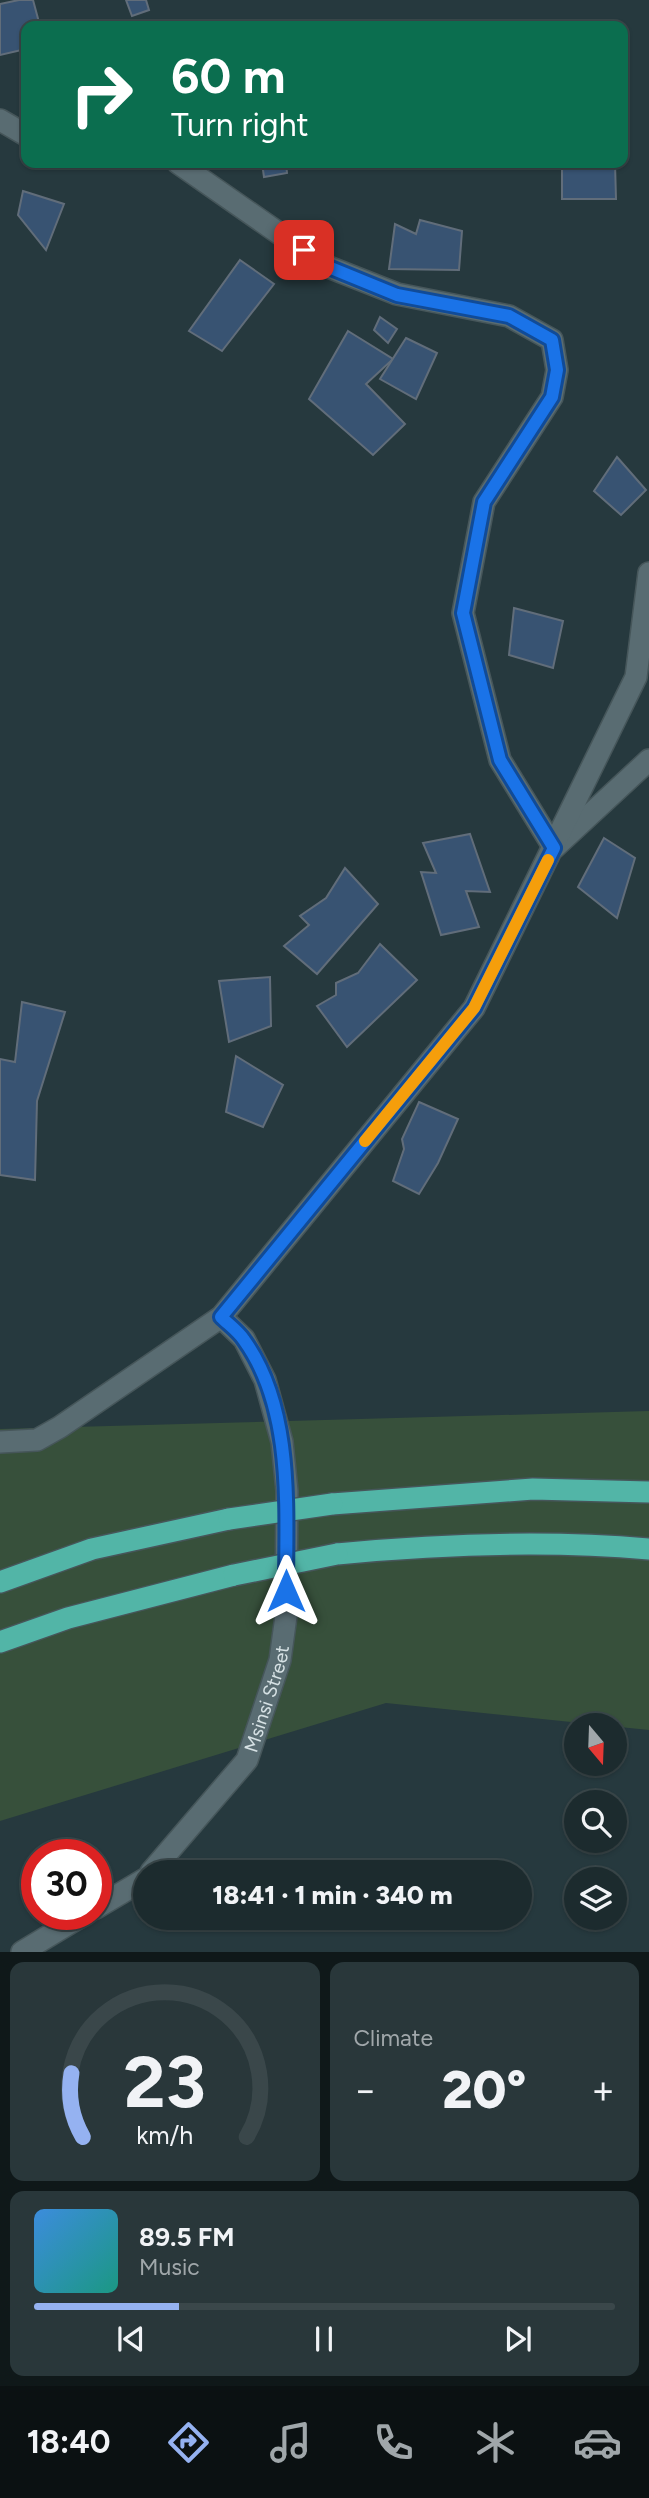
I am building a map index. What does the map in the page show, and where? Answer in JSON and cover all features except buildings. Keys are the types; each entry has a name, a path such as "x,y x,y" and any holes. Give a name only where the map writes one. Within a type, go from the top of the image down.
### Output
{"highway":[{"path":"0,1582 92,1549 229,1519 332,1504 533,1489 649,1492"},
{"path":"0,1642 68,1618 234,1575 337,1554 414,1547 572,1542 649,1549"}],"street":[{"path":"0,120 21,132"},
{"path":"185,168 326,266 397,295 509,316 552,340 557,370 552,397 484,502 463,613 500,760 554,848"},
{"path":"0,1442 37,1440 221,1317 474,1008 636,677 649,573"},
{"path":"554,848 649,760"},
{"name":"Msinsi Street","path":"161,1860 247,1760 280,1660 285,1616 287,1491 282,1441 265,1380 244,1339 221,1317"},
{"path":"112,1899 133,1886"},
{"path":"22,1952 58,1930"}],"green space":[{"path":"649,1411 649,1730 627,1728 627,1713 564,1713 564,1721 386,1703 0,1821 0,1429"}],"slow traffic":[{"path":"365,1141 474,1008 548,860"}],"route":[{"path":"286,1591 287,1491 282,1441 265,1380 244,1339 221,1317 474,1008 554,848 526,807 500,760 463,613 484,502 552,397 557,370 552,340 509,316 397,295 326,266 304,250"}]}
